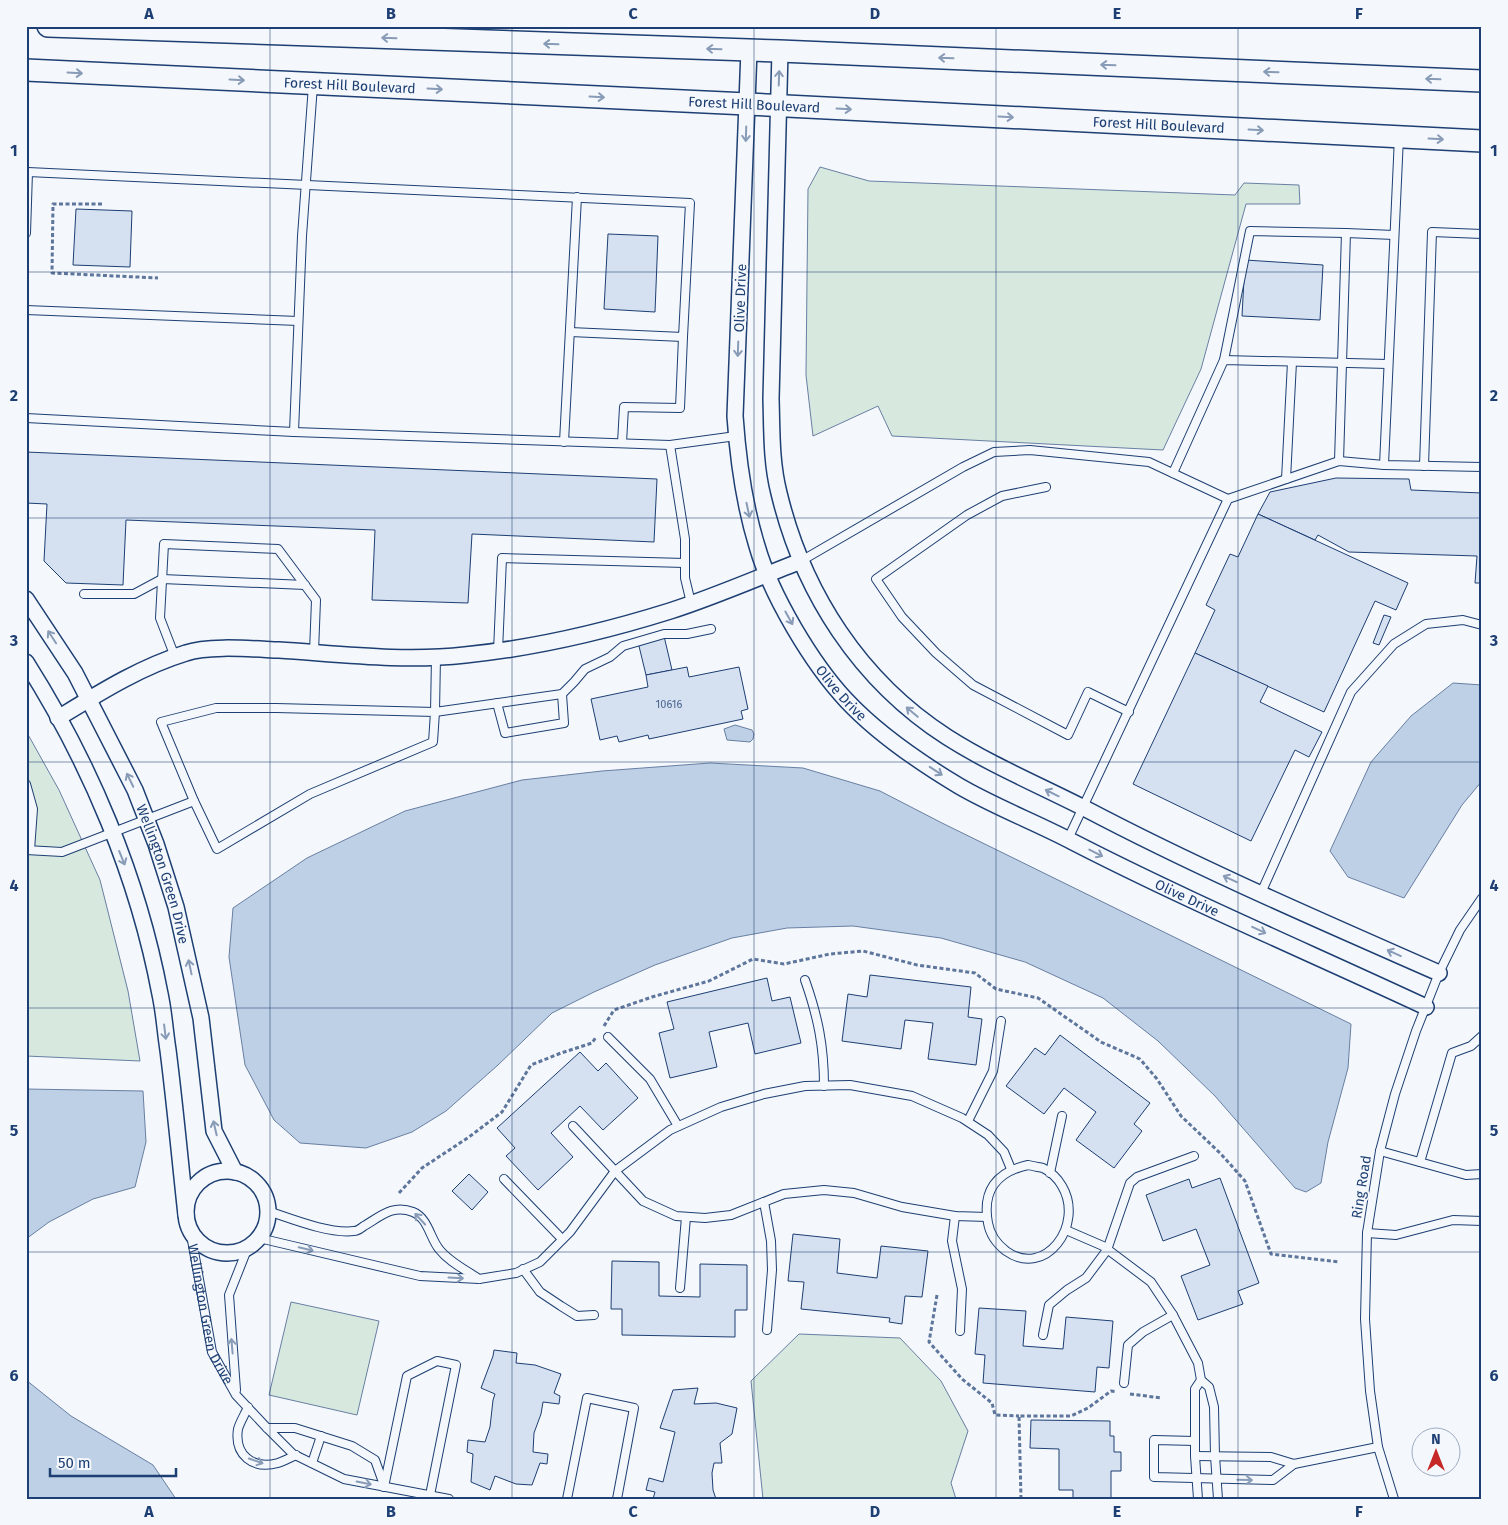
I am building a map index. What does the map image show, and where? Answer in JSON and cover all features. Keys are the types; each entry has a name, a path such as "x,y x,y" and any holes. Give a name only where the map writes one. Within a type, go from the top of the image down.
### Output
{"main road":[{"path":"48,26 780,51 1482,80"},
{"name":"Forest Hill Boulevard","path":"26,70 778,105 1482,141"}],"street":[{"name":"Olive Drive","path":"748,50 735,416 736,436 742,482 757,548 801,639 823,673 846,701 898,746 961,787 1114,863 1426,1007"},
{"path":"780,51 771,398 773,456 778,491 801,561 835,627 870,673 890,693 939,732 978,756 1117,826 1439,973"},
{"path":"58,718 134,674 187,652 217,649 258,649 415,658 498,651 585,636 671,610 801,561"},
{"name":"Wellington Green Drive","path":"26,599 75,673 135,790 146,819 176,907 190,965 201,1018 214,1131 235,1172"},
{"name":"Wellington Green Drive","path":"26,662 91,781 127,871 144,926 160,995 188,1222"},
{"path":"220,1172 235,1172 248,1177 259,1186 266,1198 268,1211 266,1226 253,1243 234,1252 220,1252 210,1249 198,1241 188,1222 189,1198 196,1186 207,1176 220,1172"}],"lane":[{"path":"294,432 298,321 313,84"},
{"path":"1384,465 1399,137"},
{"path":"26,233 28,172 690,203 680,408 624,407 622,443"},
{"path":"564,442 577,197"},
{"path":"1173,473 1224,360 1250,231 1394,235"},
{"path":"1424,466 1432,232 1482,234"},
{"path":"1338,461 1346,233"},
{"path":"26,310 298,321"},
{"path":"570,332 683,337"},
{"path":"1224,360 1388,364"},
{"path":"1286,479 1292,362"},
{"path":"26,418 294,432 670,445 736,436"},
{"path":"670,445 685,539 685,578 691,603"},
{"path":"801,561 963,467 994,452 1030,450 1149,462 1228,499 1338,461 1384,465 1482,467"},
{"path":"1046,487 1002,496 967,515 876,579 902,617 936,654 973,685 1018,710 1068,736 1088,692 1129,712"},
{"path":"1068,839 1228,499"},
{"path":"175,657 160,618 164,544 278,549 316,600 314,652"},
{"path":"498,651 502,558 685,562"},
{"path":"84,594 134,594 162,579 305,585"},
{"path":"1261,893 1351,692 1394,644 1426,624 1463,620 1482,625"},
{"path":"436,657 434,712 433,742 310,794 217,849 194,801 161,722 216,708 434,712 562,694 585,669 610,657 623,646 664,634 687,634 711,629"},
{"path":"497,703 505,734 564,724 562,694"},
{"path":"26,784 33,809 28,850 62,852 194,801"},
{"name":"Ring Road","path":"1394,1499 1378,1447 1370,1392 1365,1319 1367,1233 1380,1151 1396,1094 1439,973 1460,930 1482,898"},
{"path":"805,980 816,1013 824,1060 824,1086"},
{"path":"968,1121 993,1071 1001,1021"},
{"path":"1420,1162 1452,1053 1471,1046 1482,1036"},
{"path":"608,1037 650,1079 678,1126"},
{"path":"253,1243 420,1276 479,1279 516,1273 540,1262 562,1239 616,1171 670,1130 721,1107 764,1094 805,1086 850,1085 912,1096 968,1121 988,1135 1004,1152 1012,1169"},
{"path":"1050,1173 1062,1116"},
{"path":"573,1126 643,1201 676,1216 705,1218 731,1215 784,1194 824,1190 854,1193 902,1207 955,1216 987,1217"},
{"path":"1380,1151 1466,1175 1482,1174"},
{"path":"1043,1335 1049,1305 1067,1290 1086,1278 1107,1250 1130,1182 1136,1177 1194,1156"},
{"path":"1028,1165 1044,1169 1050,1173 1057,1179 1066,1194 1070,1212 1066,1230 1057,1245 1044,1255 1028,1259 1012,1255 998,1245 989,1230 986,1212 989,1194 998,1179 1012,1169 1028,1165"},
{"path":"504,1180 562,1239"},
{"path":"764,1202 771,1241 772,1270 767,1330"},
{"path":"268,1211 302,1223 334,1230 356,1231 397,1208 415,1213 425,1222 438,1248 448,1258 479,1279"},
{"path":"955,1216 952,1241 962,1289 960,1331"},
{"path":"680,1288 686,1217"},
{"path":"1367,1233 1396,1235 1453,1220 1482,1221"},
{"name":"Wellington Green Drive","path":"188,1222 212,1352 236,1395 267,1428 296,1455 344,1478 449,1499"},
{"path":"1066,1230 1107,1250 1151,1282 1173,1315 1198,1363 1201,1380 1209,1387 1214,1407 1218,1499"},
{"name":"Wellington Green Drive","path":"236,1395 229,1295 253,1243"},
{"path":"524,1269 540,1292 561,1306 577,1316 594,1315"},
{"path":"1124,1382 1128,1345 1142,1332 1173,1315"},
{"path":"384,1487 407,1376 437,1361 456,1365 430,1495"},
{"path":"1198,1499 1195,1456 1195,1389 1201,1380"},
{"path":"567,1499 587,1398 634,1408 617,1499"},
{"path":"248,1407 238,1428 238,1443 242,1454 254,1462 266,1464 277,1463 296,1455"},
{"path":"267,1428 295,1428 352,1446 375,1460 384,1487"},
{"path":"312,1463 321,1436"},
{"path":"1195,1441 1154,1440 1154,1477 1273,1480 1294,1464 1378,1447"},
{"path":"1195,1456 1271,1457 1294,1464"}],"path":[{"path":"102,204 53,204 52,273 158,278"},
{"path":"603,1026 614,1010 710,981 753,959 784,964 830,954 863,951 918,965 975,973 996,989 1038,998 1101,1042 1140,1059 1157,1079 1181,1116 1221,1154 1245,1181 1271,1254 1338,1262"},
{"path":"399,1193 422,1168 469,1137 502,1112 532,1065 592,1043 598,1035"},
{"path":"937,1295 929,1342 962,1380 992,1403 995,1415 1071,1416 1088,1408 1112,1391 1120,1392"},
{"path":"1128,1393 1162,1398"},
{"path":"1019,1416 1022,1499"}],"shaded area":[{"path":"820,167 869,181 1235,195 1244,183 1299,185 1300,204 1246,204 1201,369 1163,450 892,436 878,406 813,436 806,375 808,189"},
{"path":"26,731 59,790 100,880 128,991 140,1061 26,1056"},
{"path":"291,1302 379,1321 357,1415 269,1395"},
{"path":"799,1334 900,1338 941,1381 968,1431 951,1483 956,1499 763,1499 751,1381"}],"water":[{"path":"1453,683 1482,685 1482,781 1462,805 1404,898 1348,877 1330,851 1371,762 1411,716"},
{"path":"735,725 752,730 754,734 753,739 750,742 727,740 724,729"},
{"path":"710,763 803,768 880,791 1351,1024 1348,1068 1328,1142 1321,1183 1306,1192 1295,1188 1215,1096 1158,1041 1103,998 1025,962 941,938 853,926 787,928 732,938 655,965 594,992 552,1013 498,1065 446,1111 412,1132 366,1148 300,1143 274,1120 245,1065 229,957 233,908 307,858 405,811 522,780 602,771"},
{"path":"26,1089 143,1091 146,1142 135,1187 93,1199 49,1222 26,1239"},
{"path":"26,1380 71,1416 153,1465 176,1499 26,1499"}],"building":[{"path":"76,209 132,211 130,267 73,265"},
{"path":"608,234 658,236 655,312 604,309"},
{"path":"1245,260 1323,265 1320,320 1242,316"},
{"path":"26,452 657,479 654,542 472,534 468,603 372,600 375,530 126,520 123,585 66,583 44,561 47,504 26,503"},
{"path":"1336,478 1409,479 1411,490 1482,493 1482,583 1475,583 1477,556 1349,552 1318,535 1315,540 1258,514 1270,492"},
{"path":"1258,514 1408,583 1396,610 1375,601 1324,712 1195,653 1215,610 1206,605 1230,554 1238,557"},
{"path":"1384,615 1391,617 1379,645 1373,643"},
{"path":"664,636 672,670 646,675 638,642"},
{"path":"1195,653 1268,686 1260,702 1322,732 1309,757 1295,750 1251,841 1133,784"},
{"path":"687,667 689,677 739,667 748,709 741,711 743,719 649,739 648,735 619,742 617,736 600,740 591,699 648,687 646,675"},
{"path":"870,975 971,987 968,1017 982,1019 976,1065 928,1059 933,1023 905,1020 901,1049 842,1041 848,994 867,997"},
{"path":"767,978 772,1001 790,997 801,1043 755,1054 748,1023 709,1032 717,1067 670,1078 659,1033 674,1029 667,1002"},
{"path":"1060,1035 1150,1103 1134,1124 1142,1131 1114,1168 1076,1140 1096,1112 1064,1088 1044,1114 1006,1086 1035,1048 1045,1055"},
{"path":"580,1052 598,1071 606,1063 638,1098 603,1130 580,1106 551,1133 573,1157 538,1190 506,1156 515,1148 497,1128"},
{"path":"469,1174 488,1192 472,1210 452,1191"},
{"path":"1220,1178 1259,1283 1238,1291 1243,1304 1198,1320 1181,1276 1210,1265 1196,1229 1163,1241 1146,1195 1189,1179 1192,1188"},
{"path":"793,1234 840,1239 837,1273 877,1278 881,1246 928,1251 922,1297 905,1296 902,1324 889,1322 890,1318 801,1309 804,1282 788,1281"},
{"path":"612,1261 659,1262 659,1296 700,1297 700,1264 747,1265 747,1310 735,1310 735,1337 622,1335 622,1309 611,1309"},
{"path":"979,1308 1026,1311 1023,1346 1063,1349 1066,1317 1113,1321 1109,1368 1097,1367 1095,1392 983,1383 985,1355 975,1354"},
{"path":"494,1350 517,1353 516,1363 535,1365 561,1374 554,1393 560,1396 559,1404 543,1402 534,1433 533,1452 548,1454 547,1464 540,1463 532,1485 516,1484 495,1476 490,1490 471,1482 473,1454 467,1452 468,1440 485,1442 490,1427 495,1394 481,1388"},
{"path":"698,1388 694,1404 716,1403 737,1408 732,1434 720,1443 722,1463 714,1463 712,1473 713,1490 716,1499 653,1499 655,1492 646,1490 649,1478 663,1482 675,1432 660,1428 673,1390"},
{"path":"1031,1420 1110,1421 1110,1436 1114,1436 1114,1452 1121,1452 1121,1471 1111,1471 1111,1499 1073,1499 1073,1490 1059,1490 1059,1449 1030,1448"}]}
